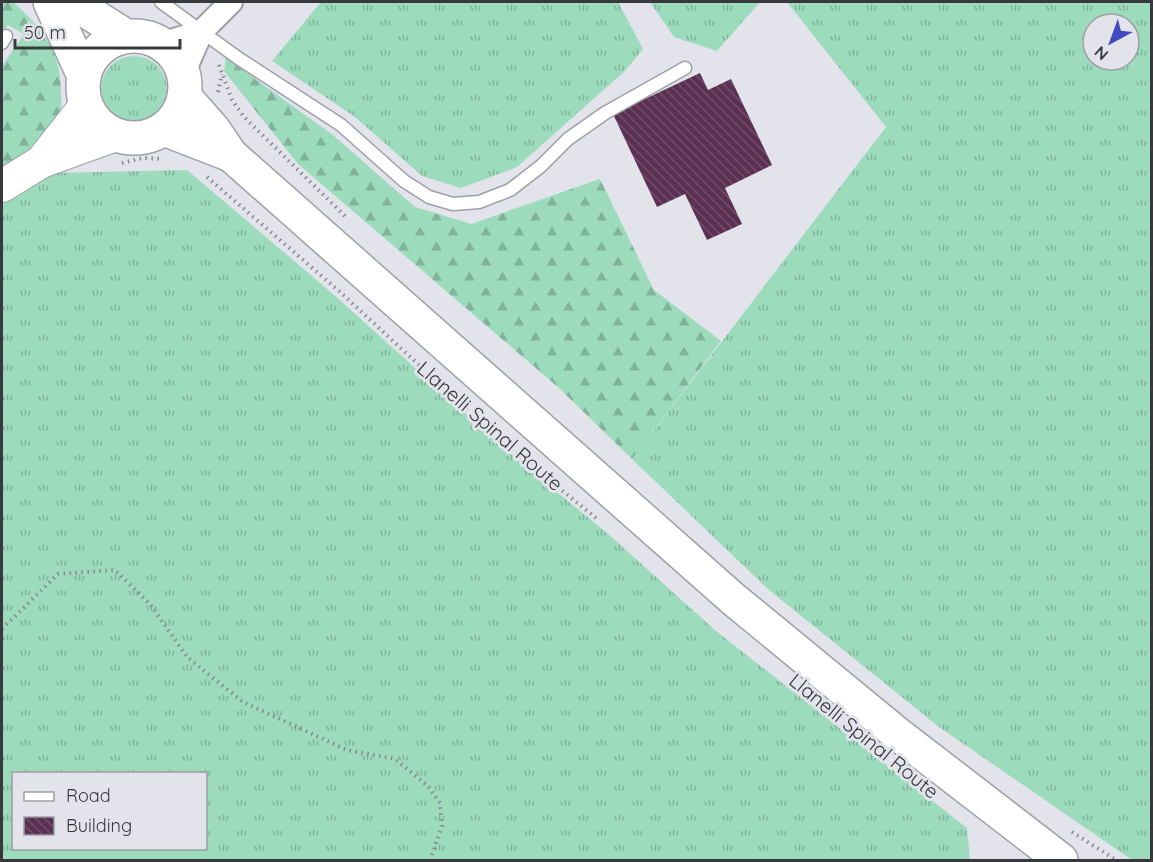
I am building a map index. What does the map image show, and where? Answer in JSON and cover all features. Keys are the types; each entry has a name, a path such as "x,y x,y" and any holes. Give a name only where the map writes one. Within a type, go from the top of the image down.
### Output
{"highway":[{"path":"50,2 98,123 116,135 141,138 164,129 177,114 184,85"},
{"path":"72,2 126,36"},
{"path":"85,90 89,62 111,41 126,36 139,36 162,44 176,57 184,85 231,155 732,598 895,732 1065,845"},
{"path":"164,129 231,155"}],"street":[{"path":"184,85 231,2"},
{"path":"162,44 210,37"},
{"path":"41,162 85,90"},
{"path":"2,186 41,162 116,135"}],"lane":[{"path":"161,2 341,125 404,181 429,197 453,204 479,202 510,190 542,166 568,139 605,113 685,68"}],"path":[{"path":"210,37 232,100 244,117 356,226"},
{"path":"83,147 103,168 143,158 171,160"},
{"name":"Llanelli Spinal Route","path":"205,175 339,291 500,440 600,520"},
{"path":"2,629 58,574 115,570 150,604 187,657 243,702 347,750 395,759 428,786 440,803 442,826 431,860"},
{"path":"1065,845 1116,861"}],"green space":[{"path":"2,2 13,2 41,31 54,52 60,78 61,104 60,116 50,132 35,146 2,168 2,66 24,34 8,25 2,32"},
{"path":"321,2 618,2 643,49 625,71 517,167 461,188 422,176 355,117 272,61"},
{"path":"650,2 760,2 717,51 674,37"},
{"path":"787,2 1151,2 1151,860 1132,860 939,727 769,590 632,459 886,127"},
{"path":"134,56 147,59 157,66 164,76 167,89 164,102 157,112 147,119 134,122 121,119 111,112 104,102 101,89 104,76 111,66 121,59"},
{"path":"226,58 333,135 415,207 471,224 600,179 654,290 721,341 632,459 559,388 298,164 224,71"},
{"path":"187,170 333,294 514,457 607,533 716,631 967,828 970,860 2,860 2,204 52,173"}],"building":[{"path":"700,73 708,90 731,79 772,165 725,188 742,224 707,240 685,194 657,207 613,114"}]}
